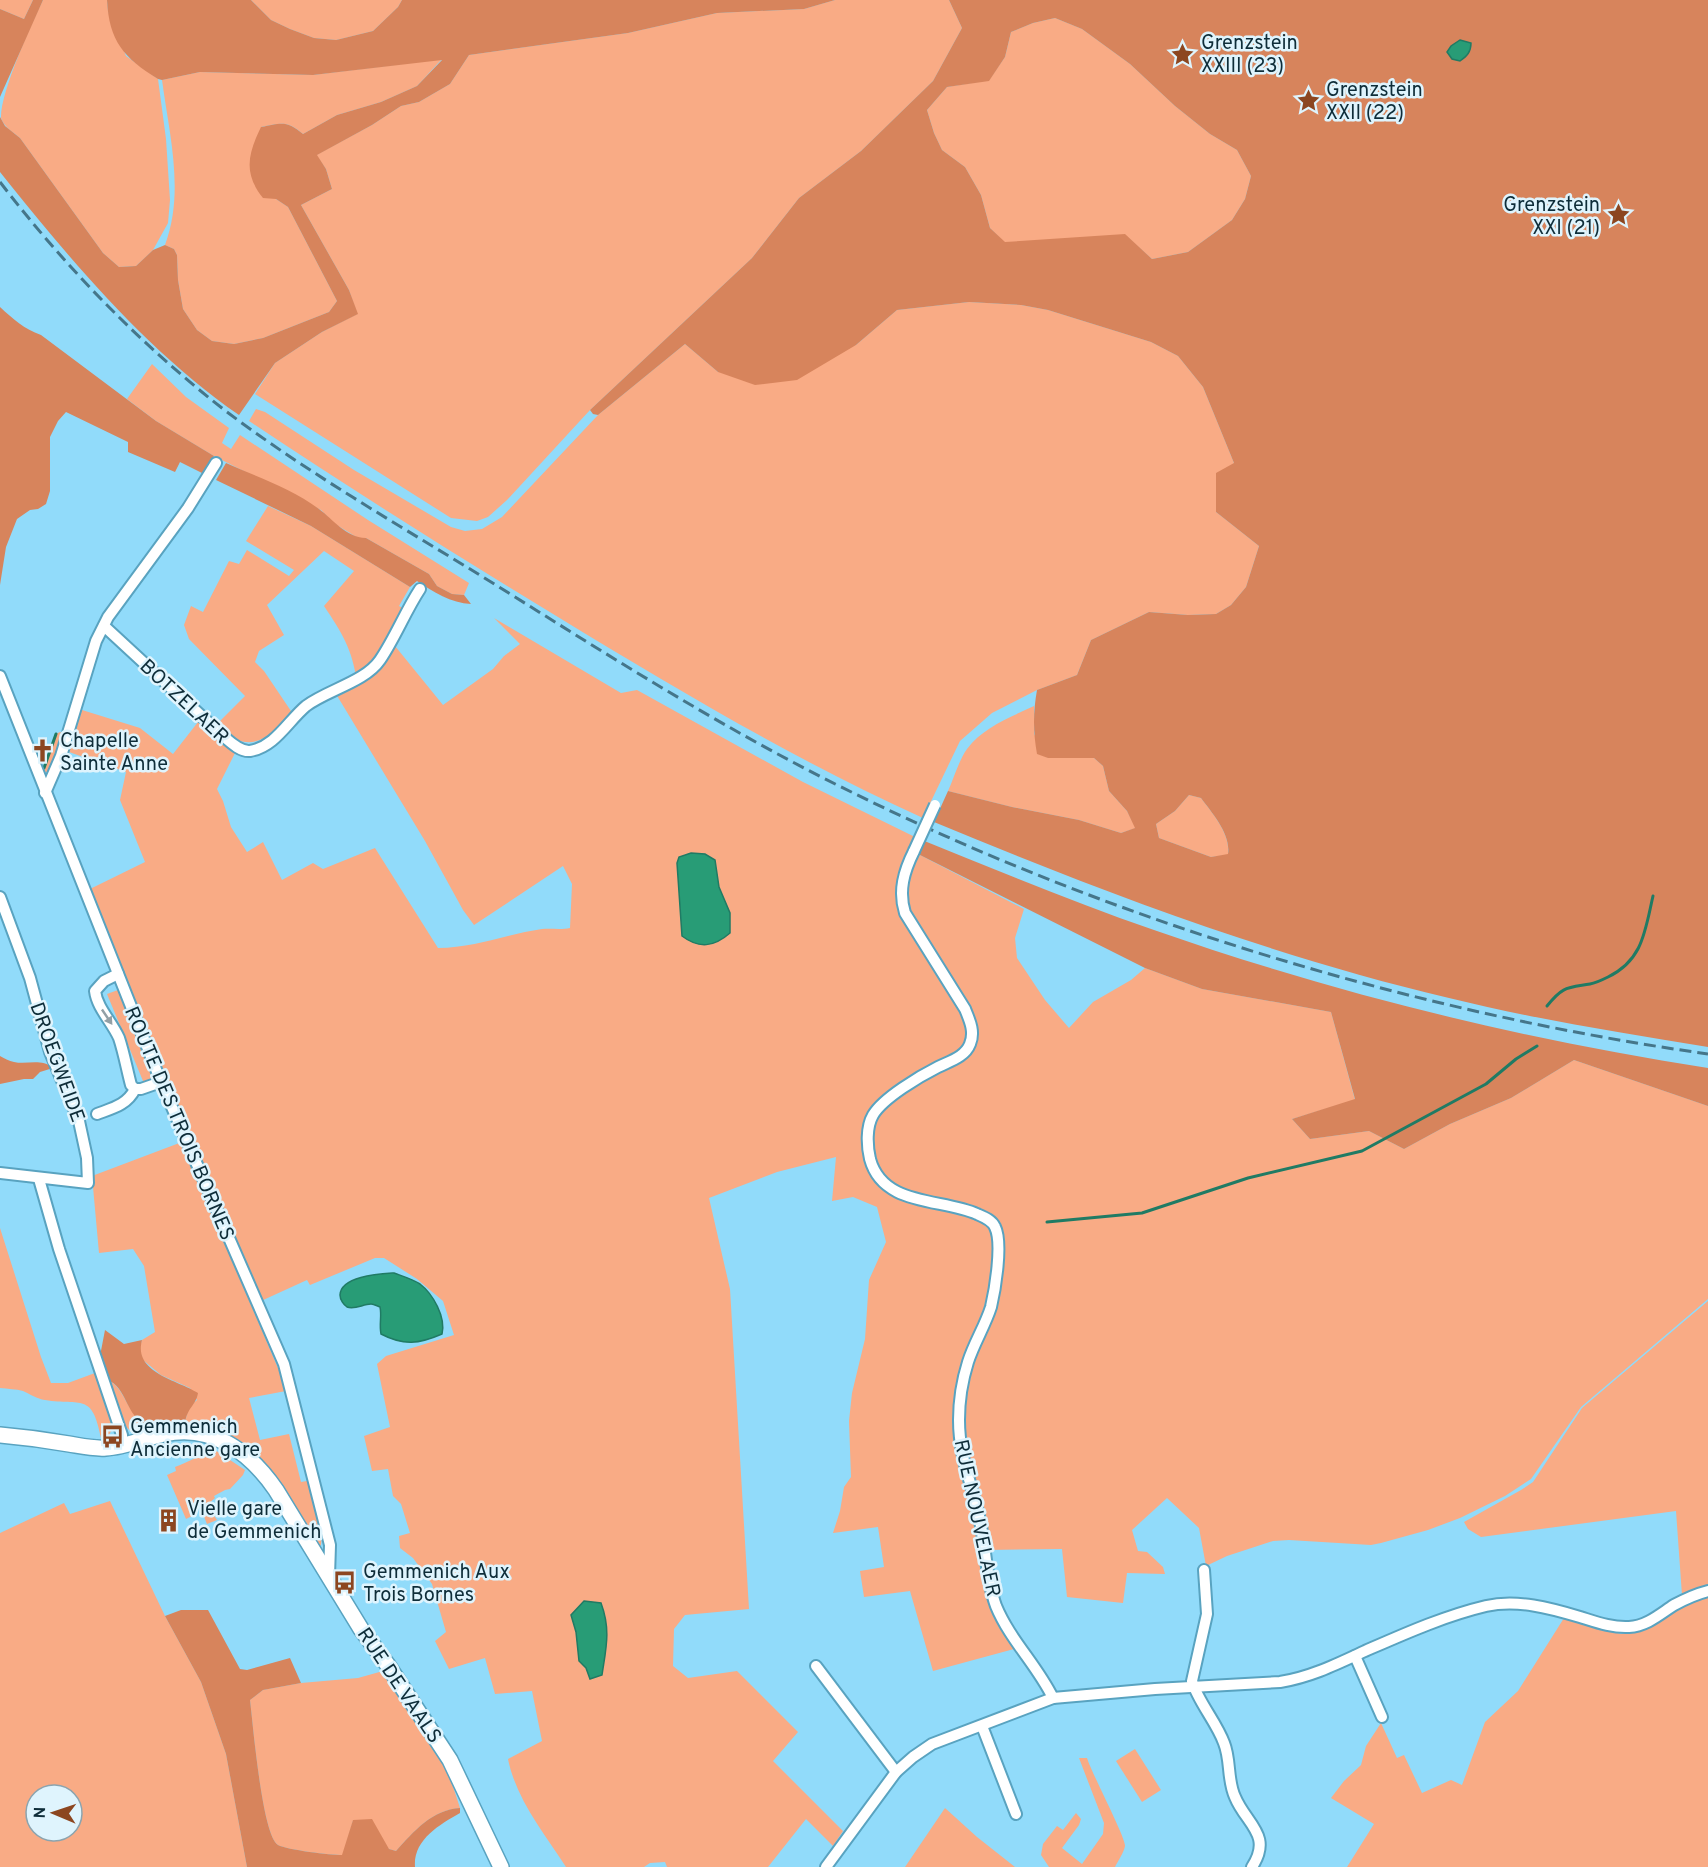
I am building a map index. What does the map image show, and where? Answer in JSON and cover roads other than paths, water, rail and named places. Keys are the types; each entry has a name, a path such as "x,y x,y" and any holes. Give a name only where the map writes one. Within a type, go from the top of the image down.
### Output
{"main road":[{"name":"RUE DE VAALS","path":"0,1435 107,1448 165,1434 190,1431 201,1432 228,1443 243,1453 264,1473 361,1629 450,1760 501,1867"}],"street":[{"path":"45,793 61,756 94,648 108,617 188,508 216,464"},
{"name":"BOTZELAER","path":"104,626 223,736 247,752 258,749 276,738 307,706 368,671 379,662 420,589"},
{"name":"ROUTE DES TROIS BORNES","path":"0,676 161,1082 284,1364 330,1545 329,1578"},
{"name":"RUE NOUVELAER","path":"935,805 905,871 902,888 903,907 910,922 965,1009 971,1023 971,1042 960,1056 934,1069 878,1108 870,1121 868,1133 871,1160 879,1176 900,1194 964,1208 987,1218 995,1225 998,1245 991,1306 968,1360 960,1392 959,1420 962,1456 978,1514 996,1605 1022,1652 1037,1670 1053,1698"},
{"name":"DROEGWEIDE","path":"0,897 30,978 46,1041 79,1120 86,1147 88,1183 0,1173"},
{"path":"118,974 104,981 95,991 96,999 112,1023 119,1040 131,1085 135,1089 141,1089 161,1082"},
{"path":"97,1114 123,1104 131,1097 135,1089"},
{"path":"39,1179 59,1249 122,1435 122,1445"},
{"path":"1204,1570 1207,1614 1193,1673 1193,1687 1224,1741 1229,1758 1234,1796 1257,1830 1260,1841 1259,1852 1252,1867"},
{"path":"826,1867 896,1772 913,1756 932,1744 1053,1698 1296,1679 1326,1669 1405,1634 1487,1606 1527,1605 1609,1625 1632,1627 1655,1618 1686,1598 1708,1592"},
{"path":"1355,1656 1382,1717"},
{"path":"816,1666 896,1772"},
{"path":"982,1726 1016,1814"}],"waterway":[{"path":"44,768 56,734"},
{"path":"1547,1006 1562,991 1599,981 1620,970 1629,962 1641,943 1653,896"},
{"path":"1047,1222 1142,1213 1248,1178 1362,1151 1486,1084 1516,1059 1537,1046"}],"railway":[{"path":"0,182 51,245 106,305 165,360 227,412 353,498 642,676 804,768 909,820 1018,867 1130,910 1244,948 1360,982 1476,1011 1593,1035 1708,1054"}],"place":[{"name":"Grenzstein XXIII (23)","path":"1183,54"},
{"name":"Grenzstein XXII (22)","path":"1308,100"},
{"name":"Grenzstein XXI (21)","path":"1618,215"},
{"name":"Chapelle Sainte Anne","path":"42,751"},
{"name":"Gemmenich Ancienne gare","path":"112,1437"},
{"name":"Vielle gare de Gemmenich","path":"169,1520"},
{"name":"Gemmenich Aux Trois Bornes","path":"345,1583"}]}
